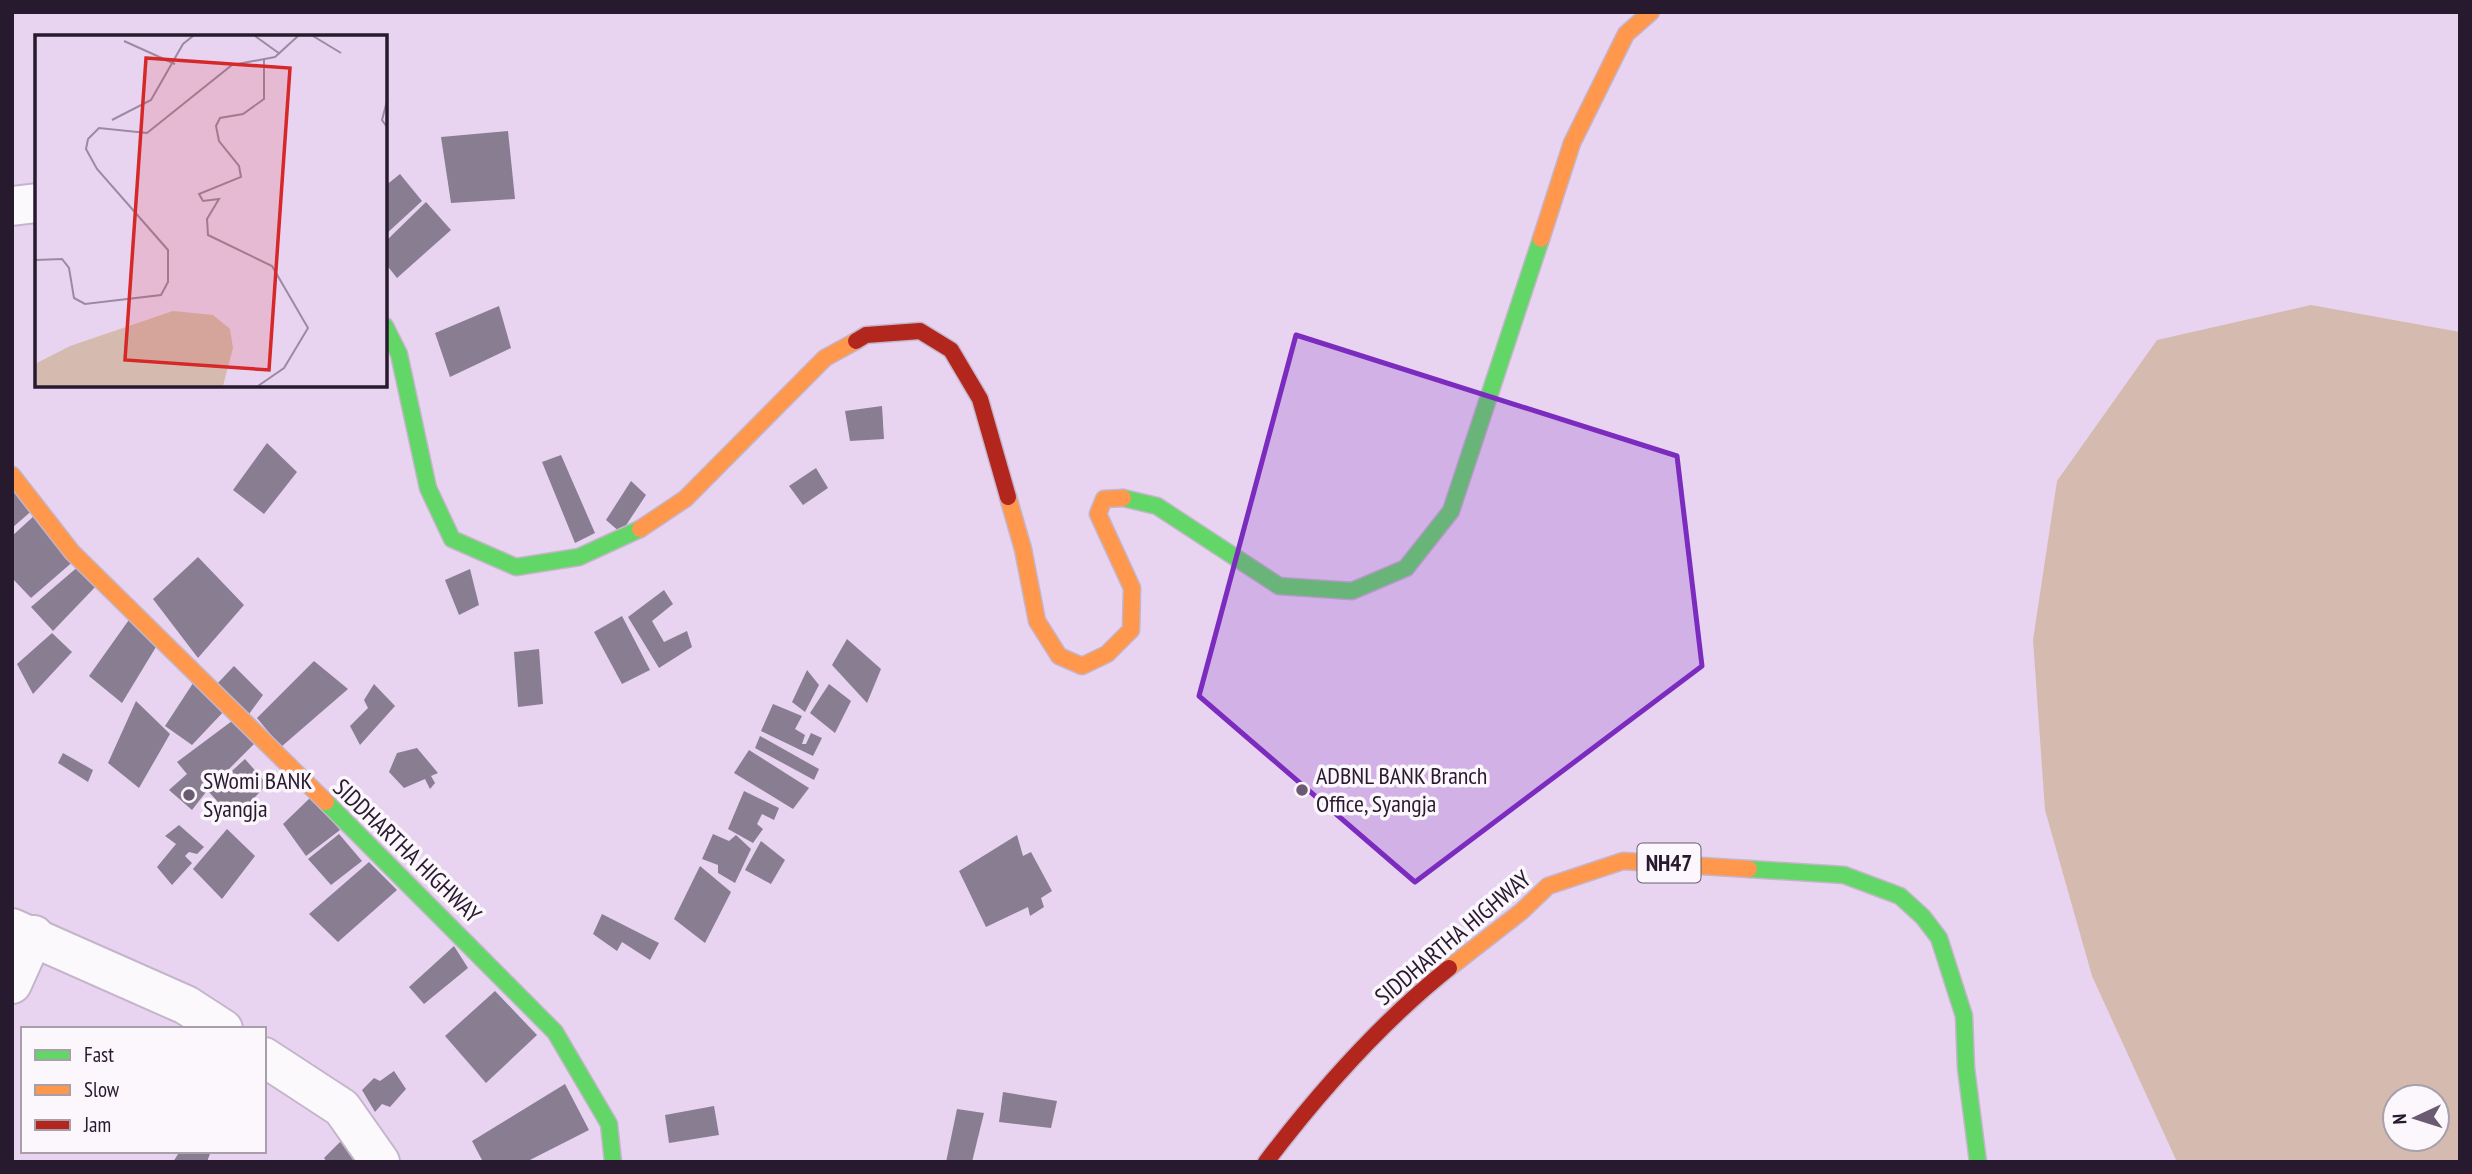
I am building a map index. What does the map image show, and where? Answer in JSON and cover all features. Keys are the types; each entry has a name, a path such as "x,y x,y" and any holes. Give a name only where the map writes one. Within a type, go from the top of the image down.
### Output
{"main road":[{"path":"387,330 400,354 428,488 452,539 516,567 579,557 638,531 685,499 825,358 866,335 920,331 951,350 980,399 1023,549 1037,621 1059,656 1082,666 1107,654 1131,630 1132,588 1098,514 1104,499 1128,498 1157,506 1279,586 1352,591 1406,568 1451,511 1572,143 1626,34 1651,12"},
{"name":"SIDDHARTHA HIGHWAY","path":"12,475 72,552 460,934 555,1032 610,1124 612,1162"},
{"name":"SIDDHARTHA HIGHWAY","path":"1266,1162 1312,1101 1366,1043 1436,979 1522,911 1548,886 1623,861 1844,875 1900,896 1923,917 1939,939 1964,1016 1966,1068 1978,1162"}],"street":[{"path":"12,206 35,203"},
{"path":"12,984 23,932 186,1004 219,1027"},
{"path":"266,1058 342,1108 380,1162"}],"highlighted area":[{"path":"1296,335 1677,456 1702,666 1415,882 1199,696"}],"shaded area":[{"path":"2311,305 2460,332 2460,1162 2177,1162 2092,976 2045,810 2033,640 2057,481 2157,340"}],"building":[{"path":"508,131 515,199 451,203 441,137"},
{"path":"400,174 422,201 387,233 387,184"},
{"path":"426,202 451,230 397,278 387,266 387,240"},
{"path":"499,306 511,348 450,377 435,333"},
{"path":"882,406 884,439 850,441 845,411"},
{"path":"267,443 297,472 264,514 233,490"},
{"path":"561,455 595,533 575,543 542,462"},
{"path":"816,468 828,488 803,505 789,486"},
{"path":"631,481 646,495 621,533 606,520"},
{"path":"12,484 35,508 12,528"},
{"path":"35,515 76,559 31,598 12,578 12,536"},
{"path":"198,557 244,605 198,658 153,599"},
{"path":"80,565 99,583 53,631 31,607"},
{"path":"470,569 479,605 459,615 445,580"},
{"path":"664,590 673,604 652,621 664,642 687,631 692,647 659,668 628,617"},
{"path":"622,616 650,670 622,684 594,632"},
{"path":"131,617 159,642 122,703 89,676"},
{"path":"52,633 72,652 33,694 17,664"},
{"path":"847,639 881,669 867,703 832,665"},
{"path":"539,649 543,704 518,707 514,652"},
{"path":"314,661 348,689 281,747 257,718"},
{"path":"234,666 263,695 249,714 217,684"},
{"path":"807,670 819,685 805,712 792,702"},
{"path":"197,677 227,708 192,745 165,726"},
{"path":"374,684 395,706 360,745 350,726 368,708 364,700"},
{"path":"829,684 851,701 835,733 810,713"},
{"path":"136,701 170,734 139,788 108,763"},
{"path":"773,704 802,716 795,729 805,735 802,744 806,744 811,733 822,738 813,756 761,731"},
{"path":"236,718 255,743 206,792 192,810 169,790 187,774 177,762"},
{"path":"760,736 819,769 814,780 755,748"},
{"path":"417,748 438,773 431,776 435,783 430,789 425,779 404,788 389,772 397,753"},
{"path":"749,750 809,788 793,809 734,773"},
{"path":"63,753 93,770 88,782 58,763"},
{"path":"245,759 267,784 234,820 209,792"},
{"path":"744,791 779,808 774,820 762,814 757,824 763,829 753,843 728,829"},
{"path":"311,797 340,830 306,856 283,824"},
{"path":"179,825 204,847 197,854 189,852 185,856 192,863 172,885 157,867 176,844 165,836"},
{"path":"227,829 255,856 222,899 193,869"},
{"path":"339,834 362,861 331,885 308,859"},
{"path":"713,834 729,841 736,835 751,849 735,883 718,873 718,865 702,859"},
{"path":"1017,835 1023,856 1031,852 1052,891 1041,898 1044,907 1030,916 1028,907 986,927 959,871"},
{"path":"761,841 785,860 771,884 745,870"},
{"path":"369,862 397,890 338,942 309,914"},
{"path":"700,866 731,892 705,943 674,919"},
{"path":"602,914 659,943 650,960 622,942 617,951 593,934"},
{"path":"454,946 468,968 424,1004 409,987"},
{"path":"495,991 537,1035 486,1083 445,1036"},
{"path":"394,1071 406,1089 390,1107 382,1104 375,1112 362,1090 374,1078 380,1081"},
{"path":"565,1084 589,1130 526,1162 483,1162 472,1141"},
{"path":"1003,1092 1057,1101 1051,1128 999,1122"},
{"path":"714,1106 719,1135 669,1143 665,1115"},
{"path":"957,1109 984,1113 972,1162 946,1162"},
{"path":"343,1139 361,1162 327,1162 324,1158"},
{"path":"179,1153 210,1153 207,1162 173,1162"}],"traffic: fast":[{"path":"1123,498 1157,506 1279,586 1352,591 1406,568 1451,511 1541,239"},
{"path":"387,330 399,354 428,488 452,539 516,567 579,557 640,529"},
{"path":"326,802 555,1032 609,1124 613,1162"},
{"path":"1749,869 1844,875 1900,896 1923,917 1939,938 1964,1016 1966,1068 1978,1162"}],"traffic: slow":[{"path":"1541,239 1572,143 1626,34 1651,12"},
{"path":"640,529 685,499 825,358 856,341"},
{"path":"12,475 72,552 326,802"},
{"path":"1008,497 1023,549 1037,621 1059,656 1082,666 1107,654 1131,630 1132,588 1098,514 1104,499 1123,498"},
{"path":"1449,968 1522,911 1548,886 1623,861 1749,869"}],"traffic: jam":[{"path":"856,341 866,335 920,331 951,350 980,399 1008,497"},
{"path":"1266,1162 1352,1059 1398,1012 1449,968"}],"place":[{"name":"ADBNL BANK Branch Office, Syangja","path":"1302,790"},
{"name":"SWomi BANK Syangja","path":"189,795"}]}
